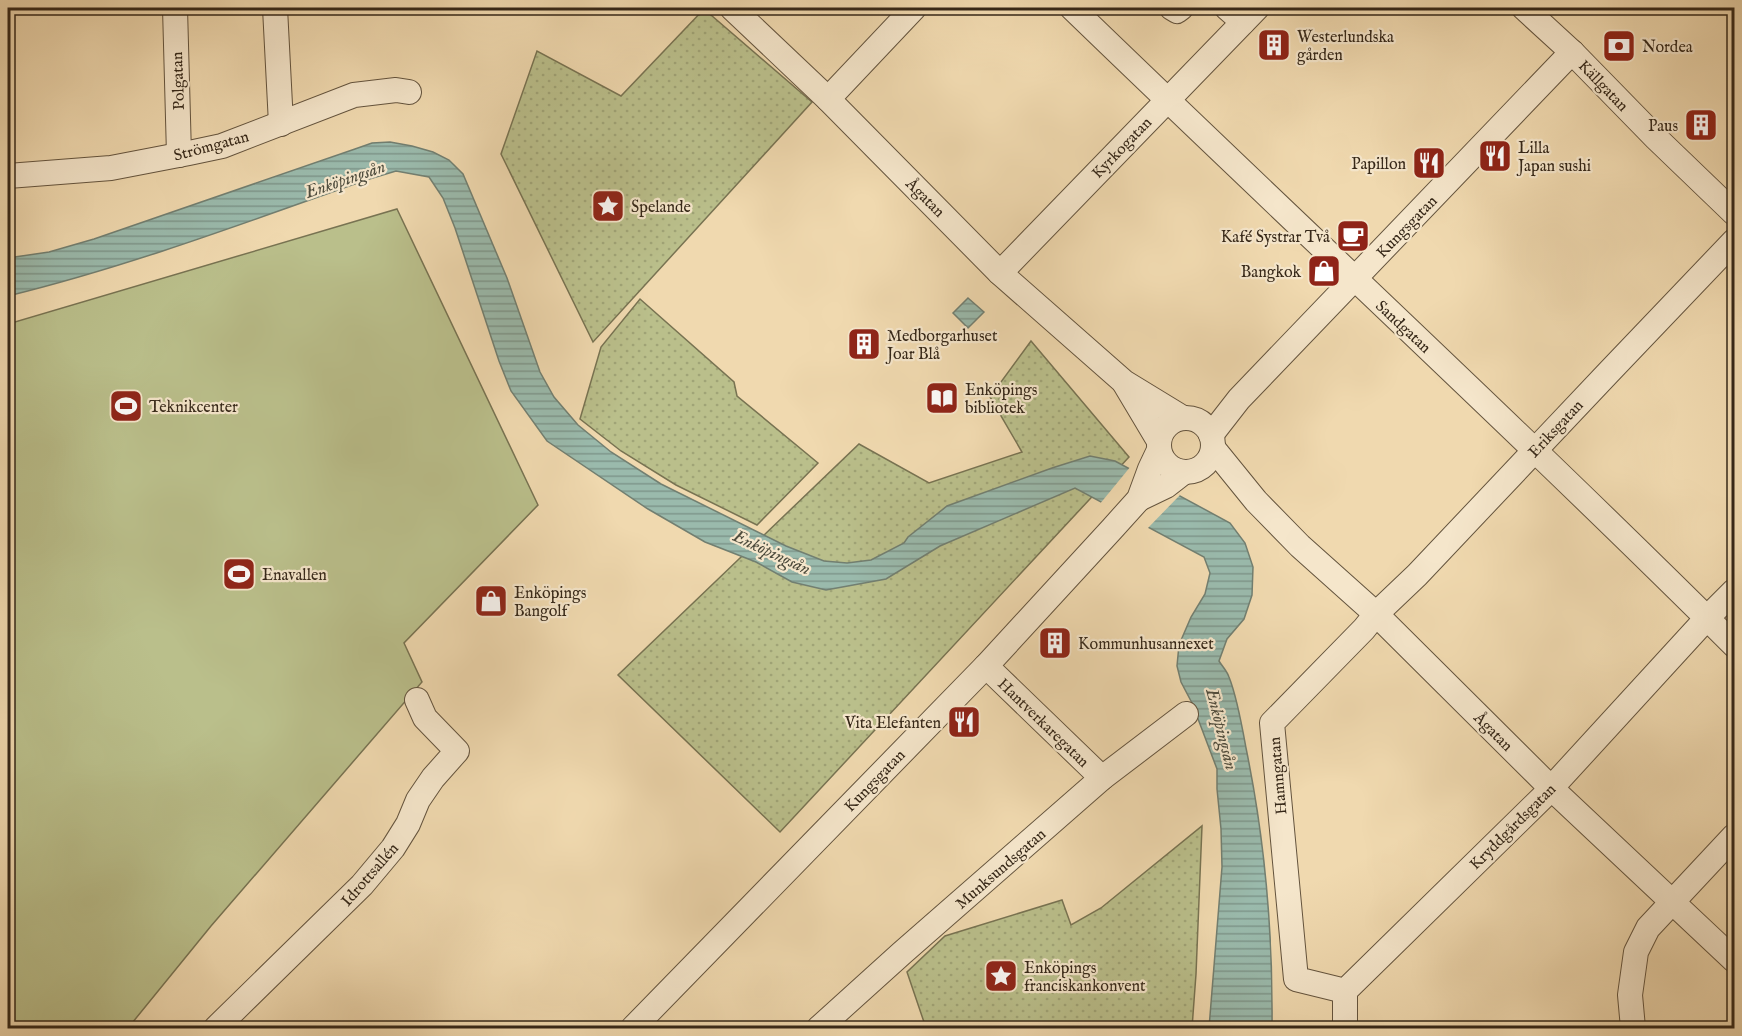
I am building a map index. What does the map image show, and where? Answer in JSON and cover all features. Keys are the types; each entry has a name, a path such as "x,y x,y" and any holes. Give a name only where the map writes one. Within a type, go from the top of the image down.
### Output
{"street":[{"name":"Polgatan","path":"175,8 179,155"},
{"path":"275,8 281,124"},
{"name":"Ågatan","path":"732,8 828,99 1000,273 1124,382 1201,431 1256,501 1300,546 1376,614 1551,788 1734,960"},
{"path":"828,99 914,8"},
{"name":"Sandgatan","path":"1072,8 1535,450 1734,645"},
{"path":"1172,8 1177,11 1181,8"},
{"name":"Källgatan","path":"1524,8 1572,52 1734,213"},
{"name":"Kyrkogatan","path":"1000,273 1167,100 1242,12"},
{"name":"Kungsgatan","path":"1201,431 1239,399 1572,52"},
{"name":"Strömgatan","path":"8,176 111,168 222,146 354,95 396,90 409,92"},
{"name":"Eriksgatan","path":"1376,614 1417,575 1734,241"},
{"name":"Ågatan","path":"1124,382 1159,445 1162,458 1175,470 1174,476 1256,501"},
{"path":"1175,420 1201,431 1212,453 1208,461 1201,468 1174,476 1159,445 1162,432 1175,420"},
{"name":"Kungsgatan","path":"633,1029 986,666 1139,499 1174,476"},
{"name":"Kryddgårdsgatan","path":"1345,991 1551,788 1734,591"},
{"name":"Hamngatan","path":"1345,991 1296,979 1272,723 1376,614"},
{"name":"Hantverkaregatan","path":"986,666 1102,778"},
{"name":"Idrottsallén","path":"216,1029 362,885 393,848 408,824 418,800 433,778 457,751 425,718 417,700"},
{"name":"Munksundsgatan","path":"819,1029 1102,778 1186,714"},
{"path":"1633,1029 1630,994 1636,952 1648,928 1734,836"},
{"path":"1345,991 1345,1029"}],"green space":[{"path":"704,9 812,102 593,342 501,154 537,51 621,96"},
{"name":"Enavallen","path":"397,209 538,505 404,643 422,682 211,926 128,1028 8,1028 8,324"},
{"path":"640,299 734,382 737,396 818,463 757,525 676,485 621,451 580,419 601,347"},
{"path":"1031,341 1129,457 780,832 618,675 859,444 929,483 1022,452 990,397"},
{"path":"1202,826 1192,1028 926,1028 907,972 945,936 1062,900 1071,925 1101,908"}],"water":[{"name":"Enköpingsån","path":"390,142 433,152 449,160 463,174 507,278 540,372 554,397 578,425 611,452 661,484 786,546 824,561 847,563 871,560 904,543 908,537 947,506 1090,456 1115,461 1230,523 1245,543 1253,567 1252,595 1244,619 1227,639 1219,661 1228,675 1237,702 1258,817 1269,923 1272,1028 1209,1028 1222,867 1217,769 1192,703 1181,682 1177,666 1179,645 1191,617 1205,594 1210,573 1204,557 1075,488 940,546 886,579 826,590 792,582 756,562 705,542 648,509 547,441 511,391 455,228 443,198 429,177 396,171 144,257 8,296 8,258 49,252 94,239 372,143"},
{"path":"968,298 984,312 968,328 953,313"}],"pier":[{"path":"1131,466 1180,495 1146,530 1099,505"}],"place":[{"name":"Westerlundska gården","path":"1274,45"},
{"name":"Nordea","path":"1619,46"},
{"name":"Paus","path":"1701,125"},
{"name":"Lilla Japan sushi","path":"1495,156"},
{"name":"Papillon","path":"1429,163"},
{"name":"Spelande","path":"608,206"},
{"name":"Kafé Systrar Två","path":"1353,236"},
{"name":"Bangkok","path":"1324,271"},
{"name":"Medborgarhuset Joar Blå","path":"864,344"},
{"name":"Enköpings bibliotek","path":"942,398"},
{"name":"Teknikcenter","path":"126,406"},
{"name":"Enavallen","path":"239,574"},
{"name":"Enköpings Bangolf","path":"491,601"},
{"name":"Kommunhusannexet","path":"1055,643"},
{"name":"Vita Elefanten","path":"964,722"},
{"name":"Enköpings franciskankonvent","path":"1001,976"}]}
